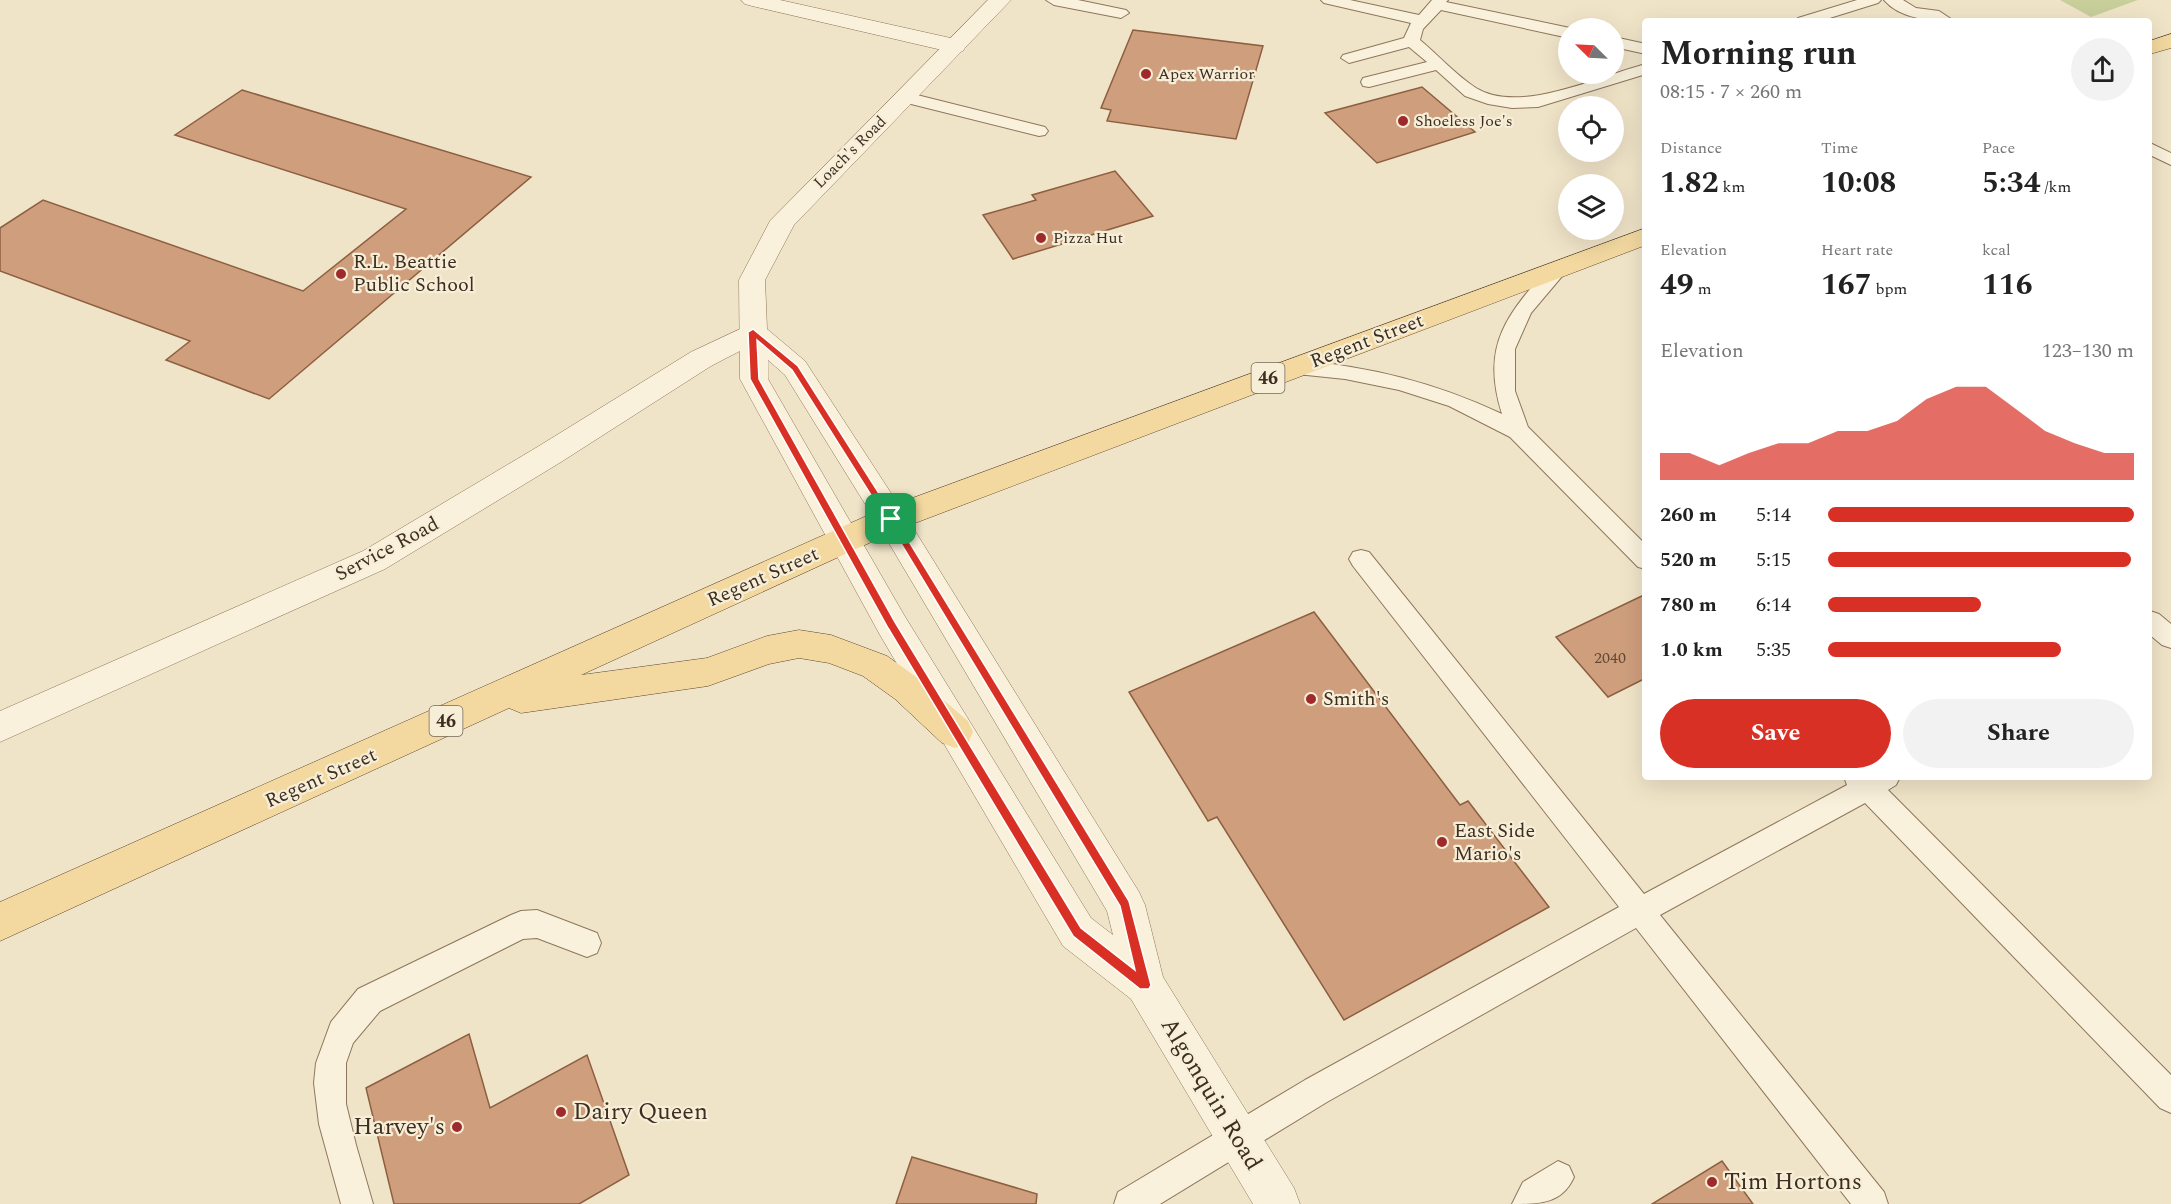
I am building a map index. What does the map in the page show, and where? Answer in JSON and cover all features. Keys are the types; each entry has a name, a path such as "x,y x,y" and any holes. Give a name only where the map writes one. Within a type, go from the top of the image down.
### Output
{"main road":[{"path":"2152,47 2171,41"},
{"name":"Regent Street","path":"0,922 891,519 1642,237"},
{"path":"487,702 708,672 767,650 799,644 831,649 875,666 907,689 955,732"}],"street":[{"path":"752,0 955,46"},
{"name":"Loach's Road","path":"844,540 754,379 752,280 783,221 1000,0"},
{"path":"753,332 795,368 891,519"},
{"name":"Service Road","path":"0,727 374,560 550,454 701,359 753,332"},
{"name":"Algonquin Road","path":"891,519 1125,904 1145,985 1278,1204"},
{"name":"Algonquin Road","path":"844,540 955,732 1077,932 1145,985"}],"lane":[{"path":"1054,0 1121,13"},
{"path":"1329,0 1421,20"},
{"path":"1835,0 1866,2"},
{"path":"1892,0 1912,16 1934,14 1941,18"},
{"path":"1814,18 1866,2"},
{"path":"1558,30 1439,3 1421,20 1412,34 1412,41 1471,92 1512,104 1532,103 1642,70"},
{"path":"1349,58 1412,41"},
{"path":"1624,44 1642,48"},
{"path":"1369,82 1439,64"},
{"path":"905,97 1039,131"},
{"path":"2152,149 2171,160"},
{"path":"1518,431 1505,391 1505,349 1522,310 1560,268"},
{"path":"1297,367 1345,372 1401,383 1455,401 1518,431 1642,556"},
{"path":"1361,559 1872,1204"},
{"path":"1130,1204 1236,1137 1871,781 2171,1097"},
{"path":"357,1204 329,1096 331,1061 336,1044 355,1014 369,1000 521,925 537,924 586,943"},
{"path":"1528,1204 1534,1194 1558,1177"}],"green space":[{"path":"2060,0 2138,0 2091,17"}],"building":[{"path":"1133,30 1263,46 1236,139 1107,121 1111,110 1101,108"},
{"name":"Shoeless Joe's","path":"1422,87 1475,132 1377,163 1325,113"},
{"path":"242,90 531,177 269,399 166,360 190,341 0,271 0,228 43,200 303,291 406,209 175,135"},
{"name":"Pizza Hut","path":"1115,171 1153,216 1013,259 983,215 1036,200 1032,195"},
{"path":"1642,596 1642,680 1608,697 1556,637"},
{"path":"1314,612 1460,805 1468,801 1549,907 1344,1020 1217,817 1208,821 1129,692"},
{"path":"469,1034 490,1108 587,1055 629,1175 579,1204 394,1204 366,1088"},
{"path":"912,1157 1037,1194 1036,1204 896,1204"},
{"name":"Tim Hortons","path":"1722,1161 1753,1204 1652,1204"}],"place":[{"name":"Apex Warrior","path":"1146,74"},
{"name":"Shoeless Joe's","path":"1403,121"},
{"name":"Pizza Hut","path":"1041,238"},
{"name":"R.L. Beattie Public School","path":"341,274"},
{"name":"Smith's","path":"1311,699"},
{"name":"East Side Mario's","path":"1442,842"},
{"name":"Dairy Queen","path":"561,1112"},
{"name":"Harvey's","path":"457,1127"},
{"name":"Tim Hortons","path":"1712,1182"}],"route":[{"path":"753,332 795,368 891,519 1125,904 1145,985 1077,932 955,732 892,625 754,379 753,332"}]}
